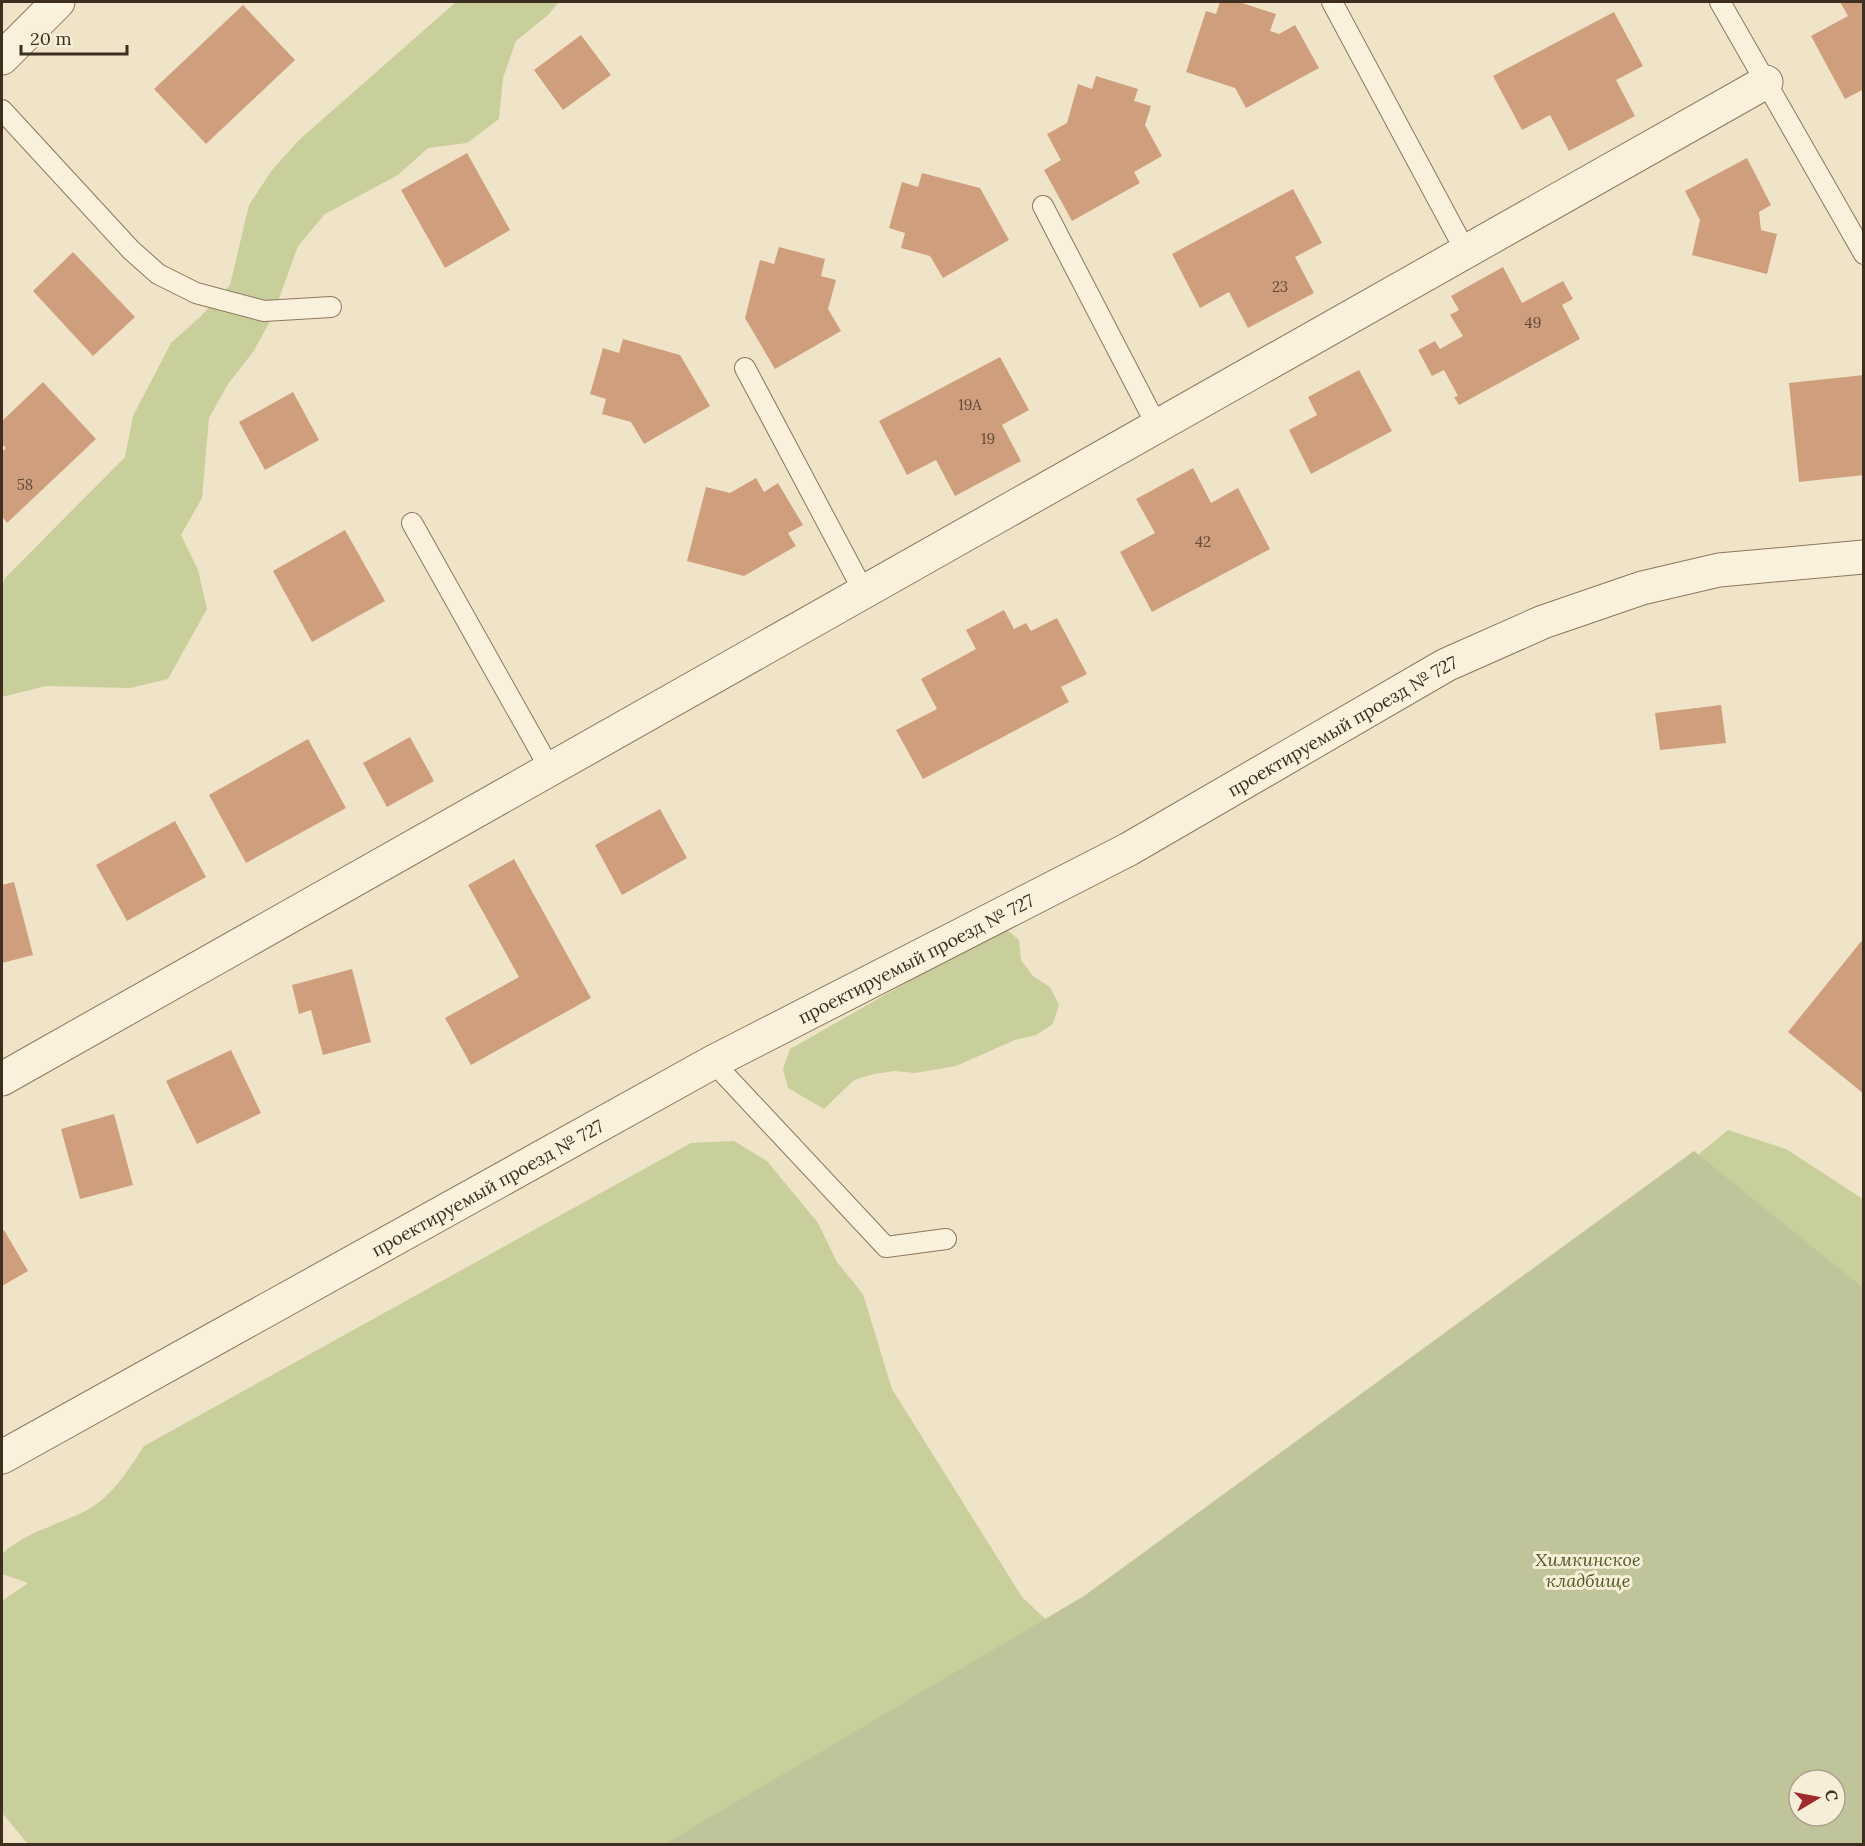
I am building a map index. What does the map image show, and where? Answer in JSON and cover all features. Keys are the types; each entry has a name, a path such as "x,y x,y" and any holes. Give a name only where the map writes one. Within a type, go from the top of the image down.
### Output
{"street":[{"path":"2,58 58,2"},
{"path":"2,1079 1766,82"},
{"name":"проектируемый проезд № 727","path":"2,1457 713,1062 1130,849 1446,665 1543,622 1642,588 1719,570 1863,556"}],"lane":[{"path":"1332,2 1466,252"},
{"path":"1720,2 1863,254"},
{"path":"2,110 131,250 158,274 196,293 264,311 331,307"},
{"path":"1043,206 1157,426"},
{"path":"745,368 864,592"},
{"path":"412,523 550,769"},
{"path":"713,1062 886,1247 946,1239"}],"green space":[{"path":"456,2 559,2 548,15 516,41 503,78 499,119 467,143 428,148 398,175 325,214 298,246 272,318 253,352 228,384 209,418 202,498 181,535 198,570 207,609 168,679 130,688 46,686 2,697 2,586 5,578 125,457 133,416 171,343 230,285 249,205 272,170 299,140"},
{"path":"1004,927 1019,940 1021,960 1033,976 1050,987 1059,1005 1053,1024 1036,1035 1015,1040 956,1066 915,1073 895,1071 854,1080 824,1109 788,1088 783,1069 790,1049"},
{"path":"1728,1130 1786,1149 1863,1199 1863,1844 28,1844 2,1813 2,1601 28,1583 2,1574 2,1554 22,1540 78,1515 98,1503 120,1481 144,1446 691,1143 734,1141 767,1161 818,1223 837,1262 863,1294 892,1389 1022,1597 1057,1630 1677,1172"},
{"name":"Химкинское кладбище","path":"1694,1151 1863,1288 1863,1844 665,1844 1084,1596"}],"building":[{"path":"1220,2 1239,2 1276,14 1270,31 1279,34 1295,25 1319,68 1246,108 1235,88 1186,72 1206,11 1216,14"},
{"path":"1840,2 1864,2 1864,89 1845,99 1811,36 1848,16"},
{"path":"243,5 295,60 206,144 154,89"},
{"path":"1614,12 1643,66 1616,80 1635,116 1569,151 1550,115 1522,130 1493,76"},
{"path":"581,35 611,75 563,110 534,70"},
{"path":"1096,76 1138,89 1134,101 1151,106 1145,125 1162,156 1134,172 1140,183 1072,221 1044,170 1061,160 1047,134 1067,123 1078,84 1092,89"},
{"path":"467,153 510,230 445,268 401,190"},
{"path":"1747,158 1771,205 1759,212 1761,230 1777,234 1767,274 1692,255 1700,220 1685,191"},
{"path":"922,173 980,188 1009,240 943,278 930,256 901,248 905,233 889,228 902,182 918,187"},
{"path":"1293,189 1322,243 1295,257 1314,293 1248,328 1229,292 1200,308 1172,254"},
{"path":"779,247 825,259 821,276 836,280 828,309 841,331 775,369 745,318 760,260 774,264"},
{"path":"73,252 135,317 93,356 33,291"},
{"path":"1503,267 1522,303 1563,281 1573,299 1562,305 1580,339 1459,405 1454,397 1458,396 1444,370 1432,376 1418,350 1435,341 1440,349 1463,336 1450,315 1459,310 1451,296"},
{"path":"623,339 680,355 710,406 644,444 631,422 602,414 606,399 590,394 603,348 619,353"},
{"path":"1000,357 1029,410 1002,425 1021,461 955,496 936,460 907,475 879,421"},
{"path":"1359,370 1392,431 1311,474 1289,430 1317,415 1308,397"},
{"path":"1864,375 1864,475 1799,482 1789,383"},
{"path":"43,382 96,439 7,523 2,516 2,452 6,448 2,444 2,421"},
{"path":"293,392 319,440 265,470 239,422"},
{"path":"1193,468 1211,503 1238,488 1270,549 1152,612 1120,552 1155,533 1136,499"},
{"path":"756,478 764,492 778,483 803,525 788,533 796,546 744,576 687,561 706,487 730,493"},
{"path":"345,530 385,601 312,642 273,571"},
{"path":"1004,610 1014,629 1026,623 1031,631 1057,618 1087,674 1061,687 1069,702 923,779 896,730 937,709 921,679 976,649 966,630"},
{"path":"1721,705 1726,743 1660,750 1655,713"},
{"path":"410,737 434,781 387,807 363,763"},
{"path":"308,739 346,808 246,863 209,795"},
{"path":"660,809 687,858 622,895 595,845"},
{"path":"175,821 206,877 127,921 96,865"},
{"path":"514,859 591,998 471,1065 445,1018 519,977 468,885"},
{"path":"14,882 33,955 2,963 2,885"},
{"path":"1864,938 1864,1094 1788,1032"},
{"path":"352,969 371,1042 323,1055 311,1010 299,1014 292,985"},
{"path":"231,1050 261,1113 197,1144 166,1081"},
{"path":"114,1114 133,1185 80,1199 61,1129"},
{"path":"4,1230 28,1271 2,1286 2,1232"}]}
